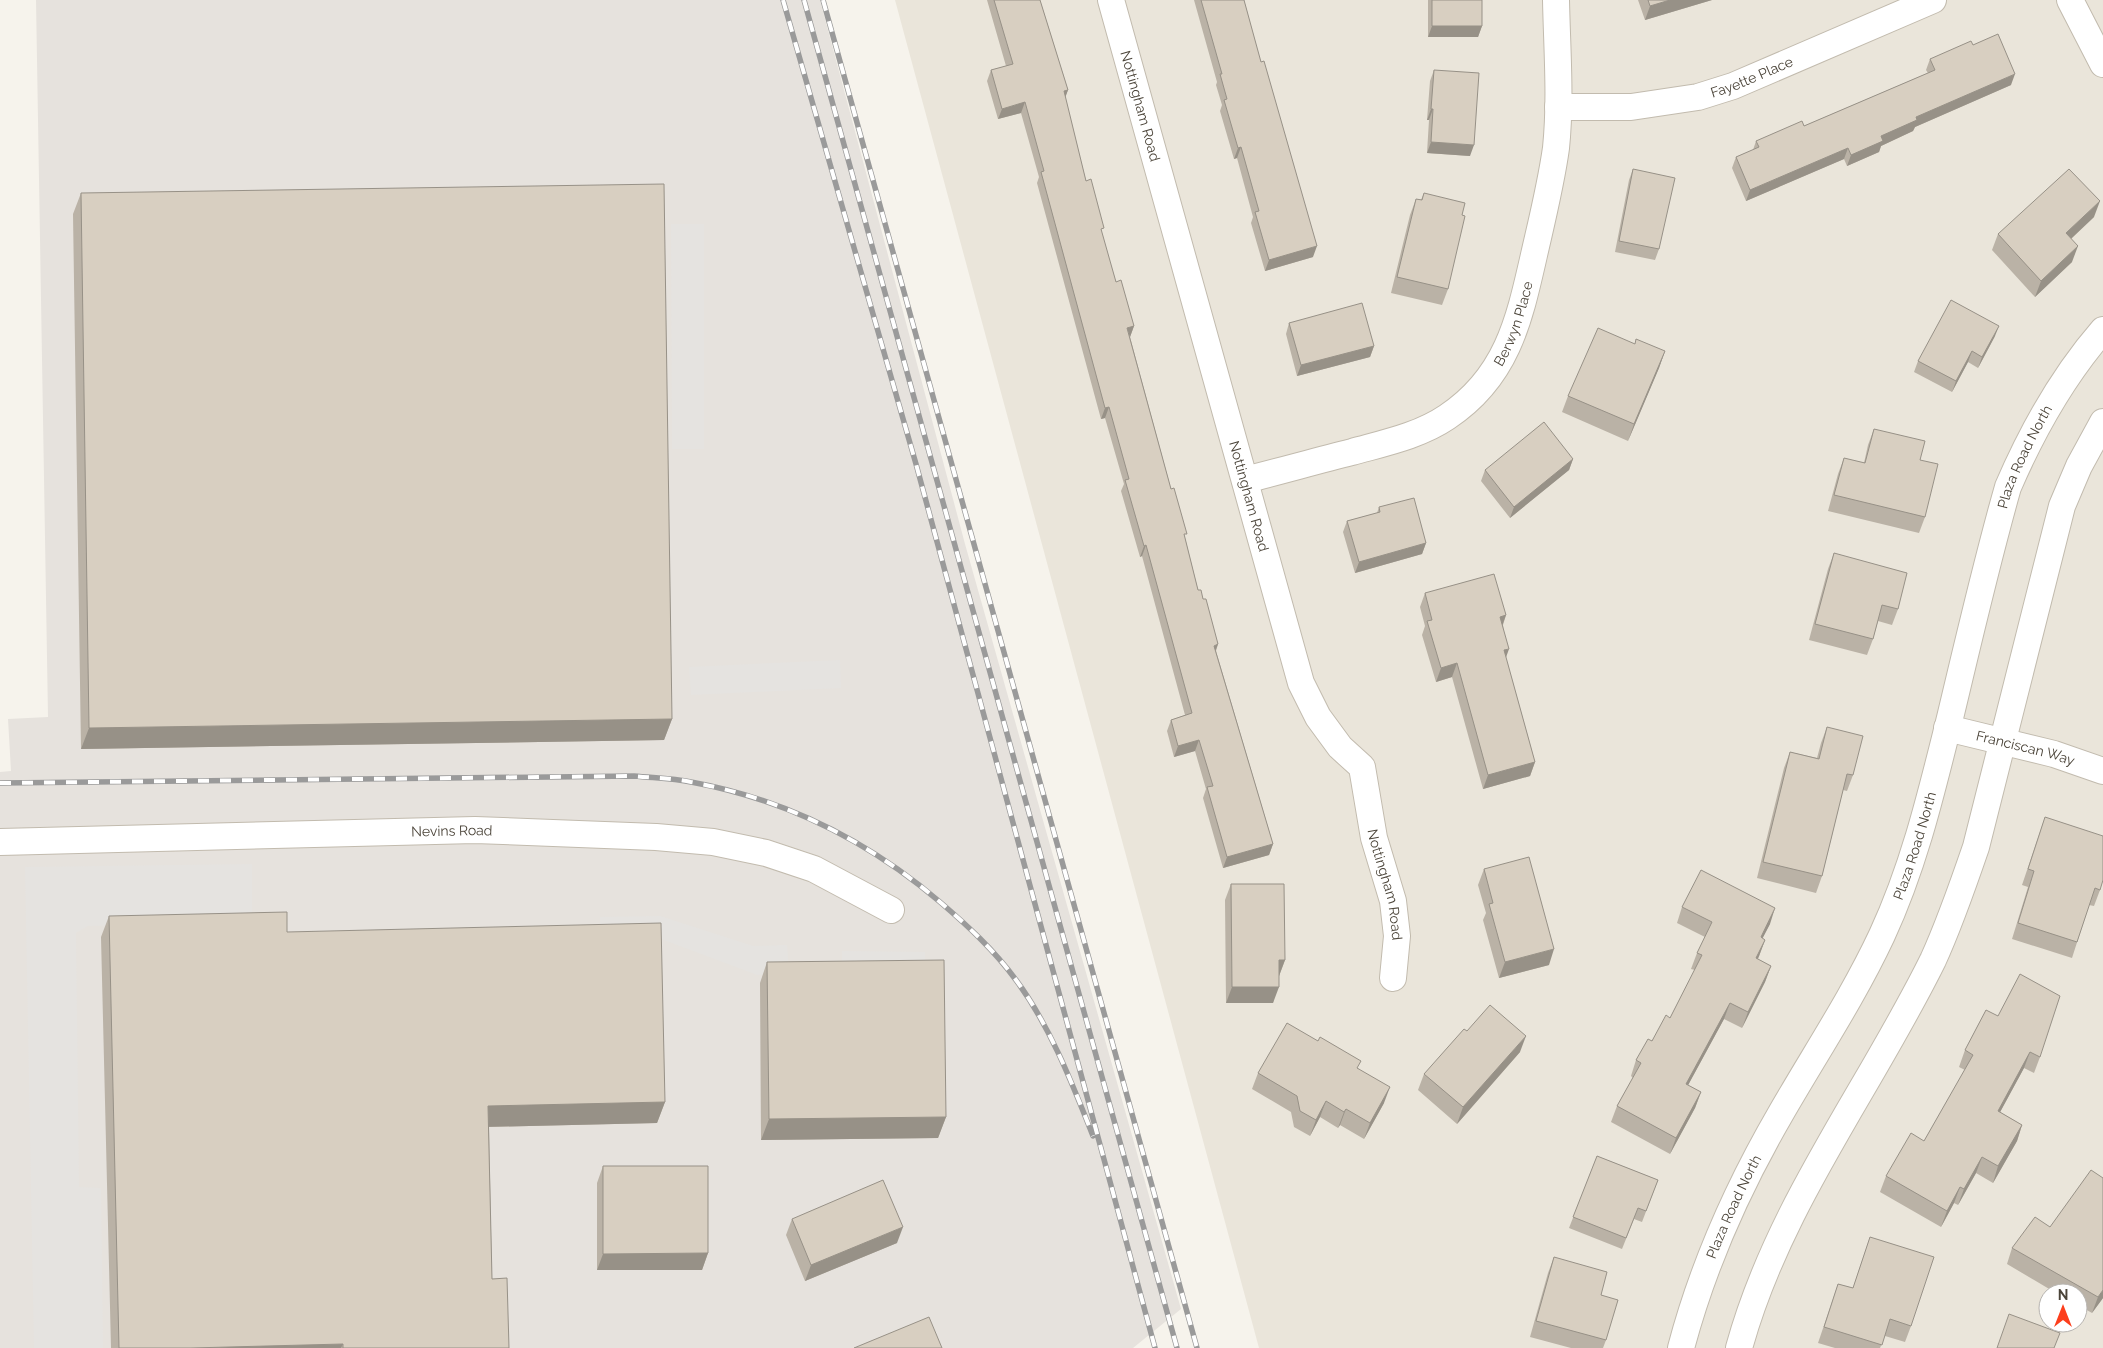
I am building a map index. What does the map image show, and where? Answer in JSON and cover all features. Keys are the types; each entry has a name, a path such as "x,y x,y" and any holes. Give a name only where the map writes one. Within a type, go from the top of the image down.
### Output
{"street":[{"name":"Nottingham Road","path":"1110,0 1246,480 1301,683 1323,724 1340,747 1362,767 1374,838 1393,901 1397,936 1393,978"},
{"name":"Berwyn Place","path":"1246,480 1388,442 1419,431 1446,418 1474,396 1497,369 1513,337 1523,303 1549,188 1556,147 1558,106 1556,0"},
{"name":"Fayette Place","path":"1558,106 1631,106 1698,97 1733,86 1933,0"},
{"path":"2070,0 2103,64"},
{"name":"Plaza Road North","path":"1681,1348 1691,1310 1732,1206 1781,1113 1834,1025 1882,935 1904,882 1922,830 2008,487 2028,441 2052,398 2078,358 2103,330"},
{"path":"1739,1348 1762,1280 1796,1203 1891,1038 1933,958 1957,901 1976,846 2062,506 2079,466 2103,422"},
{"name":"Franciscan Way","path":"1948,728 2054,754 2103,771"},
{"name":"Nevins Road","path":"0,842 475,830 569,832 656,837 713,842 766,853 814,869 891,910"}],"shaded area":[{"path":"36,0 820,0 965,544 1181,1309 1133,1348 0,1348 0,772 11,771 8,719 48,717"},
{"path":"895,0 2103,0 2103,1348 1259,1348"},
{"path":"671,224 704,224 704,449 672,449"},
{"path":"840,660 841,688 691,695 689,667"},
{"path":"252,864 252,923 88,926 76,933 79,1187 101,1188 103,1348 34,1348 25,867"},
{"path":"660,916 753,946 787,945 789,973 757,975 661,939 600,940 600,917"},
{"path":"842,951 925,952 925,975 842,974"}],"building":[{"path":"994,0 1040,0 1068,90 1064,91 1086,181 1091,179 1104,228 1101,229 1116,282 1121,280 1134,326 1127,328 1171,489 1174,488 1187,534 1184,534 1198,590 1201,590 1203,599 1206,599 1218,644 1214,646 1273,844 1227,857 1207,787 1213,786 1199,740 1178,746 1171,720 1192,713 1146,545 1144,546 1125,480 1129,479 1109,407 1105,408 1041,172 1044,171 1025,102 1002,109 991,70 1013,64"},
{"path":"1201,0 1244,0 1261,62 1264,61 1317,246 1269,260 1255,212 1259,211 1241,147 1238,148 1224,100 1227,99 1220,74 1222,74"},
{"path":"1432,0 1482,0 1482,26 1432,26"},
{"path":"1648,0 1670,0 1650,6"},
{"path":"1998,34 2015,74 1916,117 1917,120 1881,136 1883,141 1851,155 1848,148 1750,190 1736,157 1759,147 1756,141 1802,121 1804,126 1935,70 1930,59 1971,41 1973,45"},
{"path":"1434,70 1479,73 1474,145 1431,142"},
{"path":"1633,169 1675,178 1659,249 1619,241"},
{"path":"2069,169 2100,201 2066,233 2078,246 2041,281 1998,234"},
{"path":"664,184 672,719 89,728 81,193"},
{"path":"1424,193 1465,203 1462,215 1465,216 1448,289 1397,277 1416,199 1422,200"},
{"path":"1951,300 1999,326 1982,357 1972,351 1956,381 1918,361"},
{"path":"1362,303 1374,346 1301,365 1289,323"},
{"path":"1598,328 1635,344 1636,339 1665,351 1634,424 1568,396"},
{"path":"1544,422 1573,459 1514,507 1485,470"},
{"path":"1874,429 1925,441 1920,460 1938,464 1925,517 1834,495 1844,458 1865,463"},
{"path":"1414,498 1426,543 1359,562 1347,521 1380,512 1379,507"},
{"path":"1834,553 1907,573 1898,609 1882,605 1873,639 1815,624"},
{"path":"1494,574 1506,615 1500,617 1509,649 1504,650 1535,762 1488,775 1457,663 1441,668 1427,621 1432,620 1425,593"},
{"path":"1827,727 1863,736 1853,775 1847,774 1822,876 1763,862 1790,752 1819,759"},
{"path":"2045,817 2103,836 2103,880 2100,890 2095,888 2077,942 2018,923 2034,871 2028,869"},
{"path":"1529,857 1554,949 1505,962 1489,904 1493,903 1484,869"},
{"path":"1701,870 1775,908 1761,937 1765,940 1756,958 1771,966 1748,1012 1730,1003 1686,1084 1701,1092 1676,1138 1617,1106 1641,1063 1636,1060 1648,1039 1652,1041 1666,1015 1670,1018 1702,955 1697,953 1712,922 1682,907"},
{"path":"1231,884 1284,884 1285,960 1279,960 1279,987 1232,987"},
{"path":"287,912 287,932 661,923 665,1102 488,1106 492,1279 507,1278 509,1348 343,1348 343,1344 119,1348 109,916"},
{"path":"944,960 946,1117 769,1119 767,962"},
{"path":"2020,974 2060,996 2040,1057 2030,1052 1998,1111 2022,1125 1998,1166 1982,1157 1964,1189 1960,1187 1947,1211 1886,1176 1911,1133 1924,1141 1973,1055 1965,1050 1986,1010 1998,1016"},
{"path":"1490,1005 1526,1036 1463,1107 1424,1074 1464,1029 1467,1031"},
{"path":"1287,1023 1318,1041 1320,1037 1361,1061 1357,1068 1390,1087 1370,1123 1346,1109 1344,1112 1326,1101 1316,1120 1300,1111 1297,1096 1258,1073"},
{"path":"1597,1156 1658,1180 1646,1211 1638,1208 1626,1238 1573,1217"},
{"path":"603,1166 708,1166 708,1253 603,1254"},
{"path":"2091,1170 2103,1178 2103,1290 2098,1297 2088,1291 2088,1283 2073,1283 2012,1248 2035,1217 2050,1227"},
{"path":"883,1180 903,1227 811,1265 792,1219"},
{"path":"1870,1237 1934,1257 1911,1326 1890,1319 1882,1345 1824,1327 1838,1284 1853,1288"},
{"path":"1554,1257 1607,1272 1601,1295 1618,1300 1606,1340 1536,1321"},
{"path":"2009,1314 2038,1325 2038,1333 2060,1333 2054,1348 1997,1348"},
{"path":"929,1317 942,1348 854,1348"}],"railway":[{"path":"783,0 916,464 1155,1348"},
{"path":"804,0 1177,1348"},
{"path":"823,0 1197,1348"},
{"path":"0,783 634,776 684,781 725,789 759,799 823,825 883,859 940,902 980,939 1016,980 1039,1016 1059,1055 1093,1136"}]}
